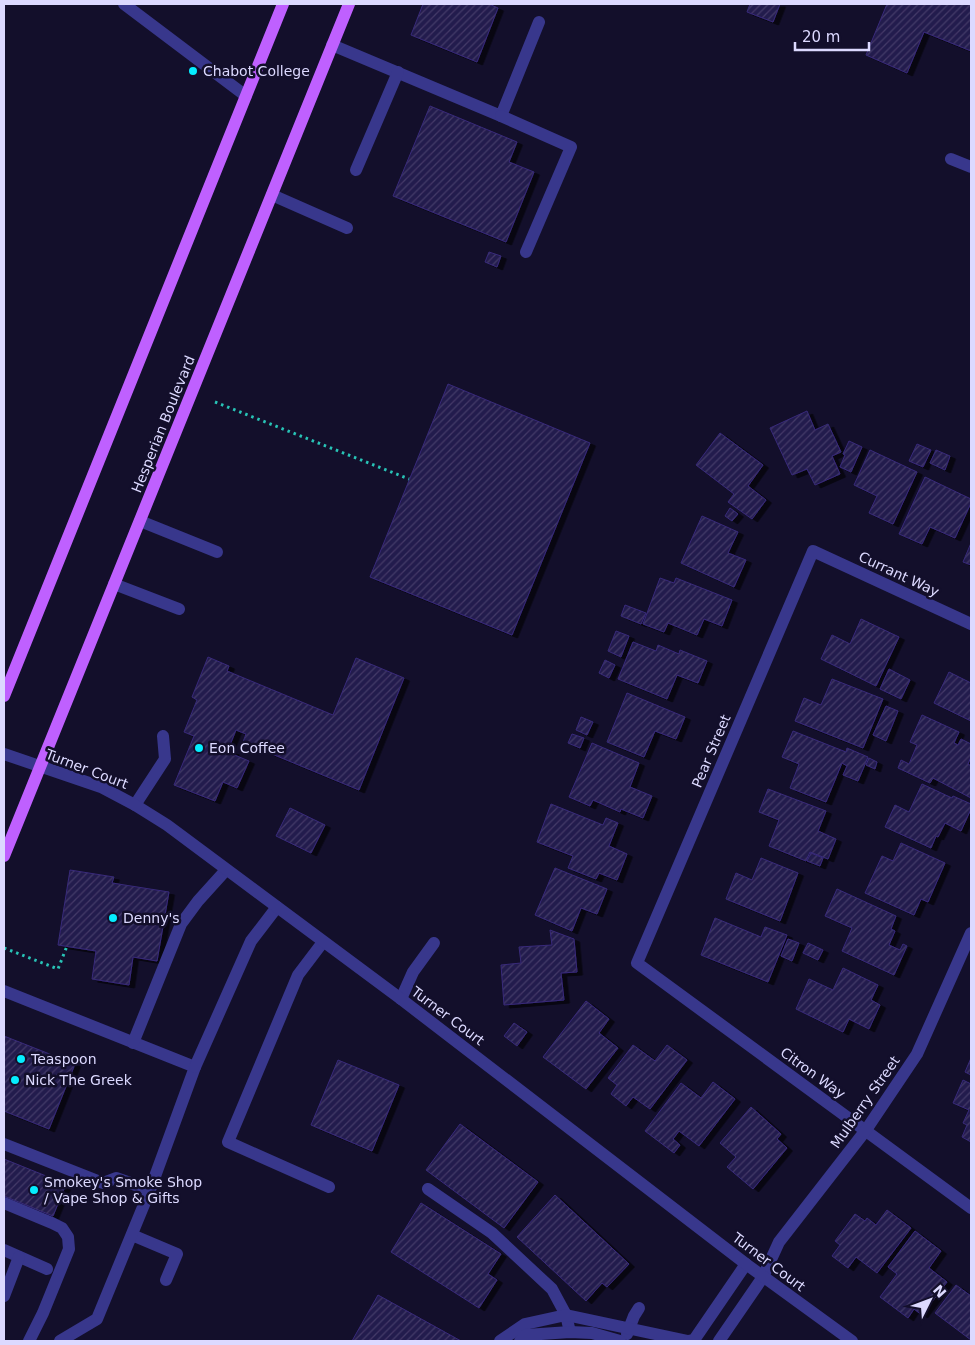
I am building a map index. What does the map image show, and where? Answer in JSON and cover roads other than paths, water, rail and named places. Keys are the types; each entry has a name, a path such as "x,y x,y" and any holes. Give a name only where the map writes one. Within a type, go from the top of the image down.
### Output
{"main road":[{"path":"4,696 283,4"},
{"name":"Hesperian Boulevard","path":"4,856 349,4"}],"street":[{"path":"124,4 246,96"},
{"path":"501,116 539,22"},
{"path":"332,45 571,147 526,252"},
{"path":"356,170 398,72"},
{"path":"951,159 971,167"},
{"path":"272,195 347,228"},
{"path":"140,521 216,552"},
{"name":"Currant Way","path":"813,551 971,624"},
{"name":"Pear Street","path":"637,963 813,551"},
{"path":"114,584 179,609"},
{"path":"135,804 165,759 163,736"},
{"name":"Turner Court","path":"4,754 101,787 135,804 167,825 401,999 763,1277 852,1341"},
{"path":"133,1043 181,924 198,901 226,870"},
{"path":"60,1341 97,1320 150,1190 195,1067 251,941 276,907"},
{"name":"Mulberry Street","path":"719,1341 763,1277 779,1242 866,1130 917,1054 971,933"},
{"path":"323,942 298,975 228,1142 328,1187"},
{"path":"401,999 413,972 434,943"},
{"name":"Citron Way","path":"637,963 971,1208"},
{"path":"4,991 195,1067"},
{"path":"4,1144 103,1183 116,1178 150,1190"},
{"path":"428,1189 492,1233 552,1289 566,1315 570,1332"},
{"path":"4,1203 62,1228 68,1237 70,1249 43,1313 28,1341"},
{"path":"132,1235 177,1254 166,1280"},
{"path":"4,1250 47,1269"},
{"path":"4,1296 19,1257"},
{"path":"500,1341 525,1324 566,1315 689,1341 694,1340 746,1264"},
{"path":"624,1341 639,1308"},
{"path":"520,1341 526,1335 570,1332 592,1334 620,1341"}],"place":[{"name":"Chabot College","path":"193,71"},
{"name":"Eon Coffee","path":"199,748"},
{"name":"Denny's","path":"113,918"},
{"name":"Teaspoon","path":"21,1059"},
{"name":"Nick The Greek","path":"15,1080"},
{"name":"Smokey's Smoke Shop / Vape Shop & Gifts","path":"34,1190"}]}
